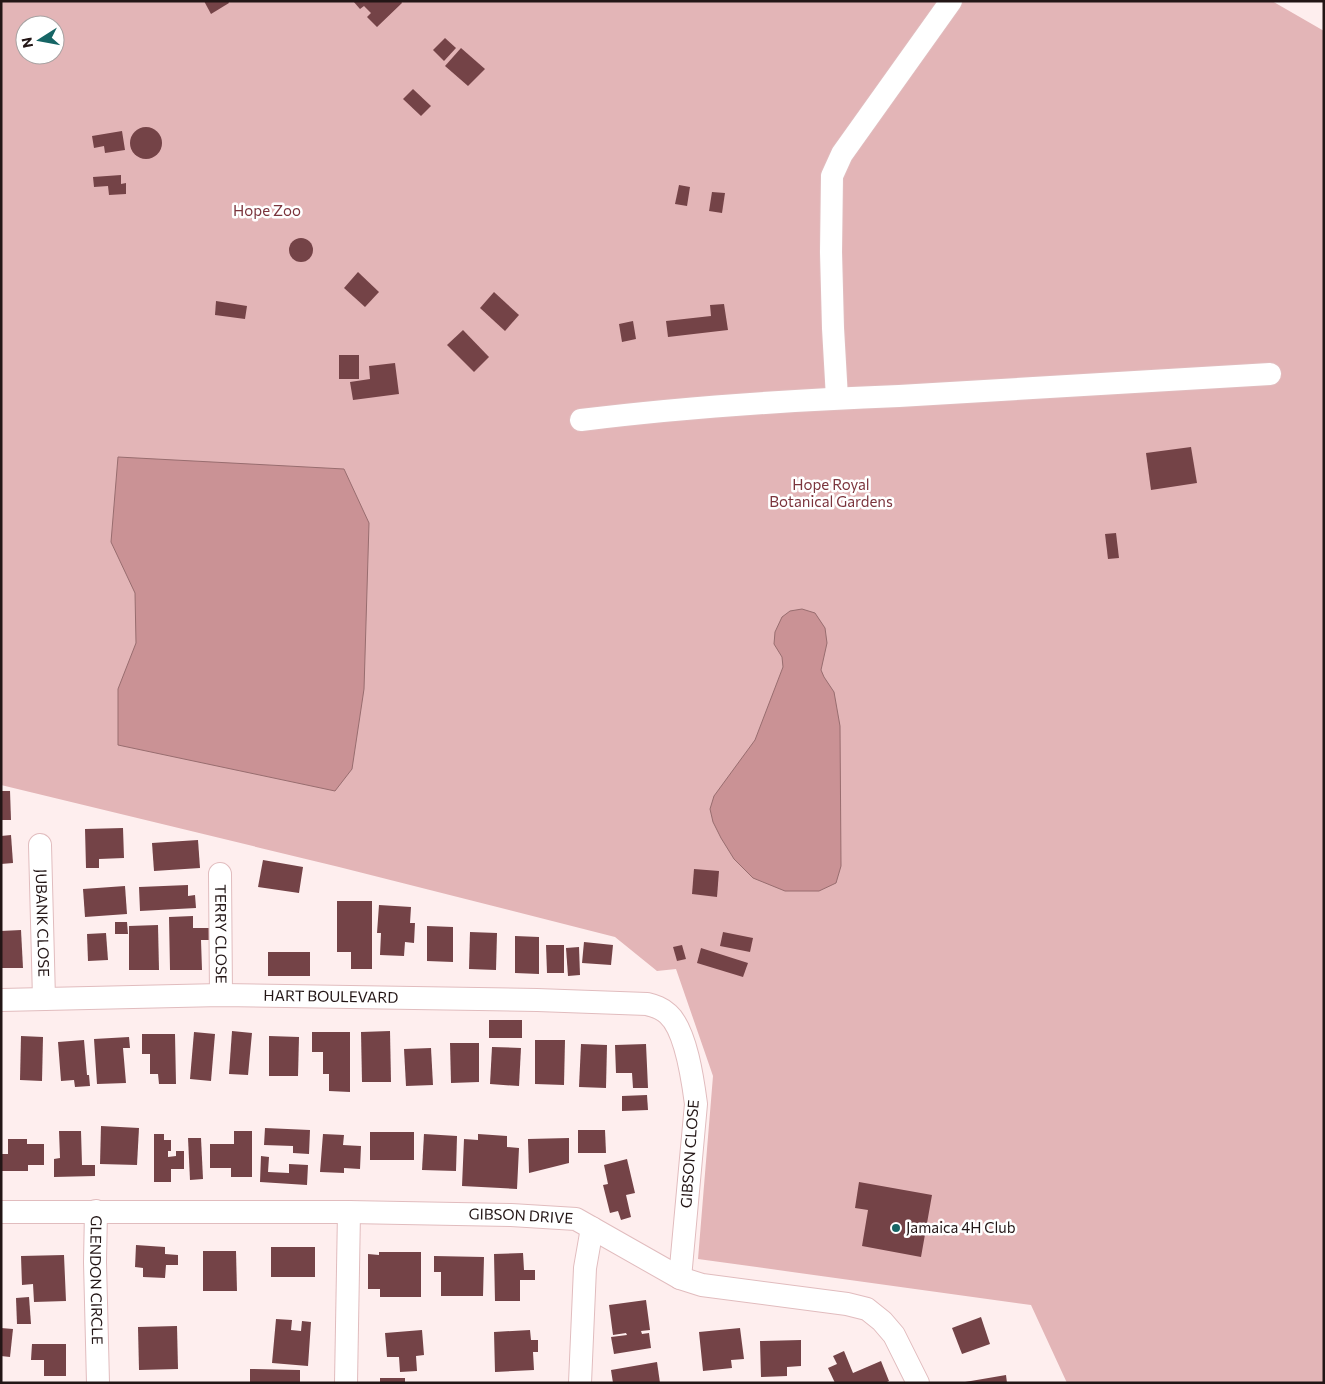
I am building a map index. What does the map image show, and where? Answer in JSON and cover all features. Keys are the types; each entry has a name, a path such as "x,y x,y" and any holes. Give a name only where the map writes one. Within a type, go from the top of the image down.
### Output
{"street":[{"path":"837,398 831,252 832,176 842,154 951,1"},
{"path":"581,420 647,412 837,398 1270,374"},
{"name":"JUBANK CLOSE","path":"40,846 44,999"},
{"name":"TERRY CLOSE","path":"220,874 221,995"},
{"name":"HART BOULEVARD","path":"1,1000 221,995 537,1000 647,1004 661,1008"},
{"name":"GIBSON CLOSE","path":"661,1008 670,1015 678,1026 693,1075 696,1104 680,1278"},
{"name":"GIBSON DRIVE","path":"96,1211 349,1212 512,1215 576,1219 680,1278 702,1285 847,1304 867,1309 882,1321 894,1335 918,1383"},
{"name":"GLENDON CIRCLE","path":"1,1212 96,1211 95,1262 98,1383"},
{"path":"346,1383 349,1212"},
{"path":"580,1383 585,1268 592,1228"}],"green space":[{"name":"Hope Royal Botanical Gardens","path":"1,1 1272,1 1324,31 1324,1383 1067,1383 1031,1305 698,1259 713,1076 676,969 657,971 615,937 339,867 1,785"}],"shaded area":[{"path":"118,457 344,469 369,523 364,689 352,769 335,791 118,745 118,689 136,643 135,593 111,542"},
{"path":"802,609 815,613 825,628 827,643 821,670 834,692 840,726 841,866 836,883 819,891 785,891 753,878 734,859 713,822 710,809 714,796 755,740 783,667 782,657 774,644 775,632 782,617 790,611"}],"building":[{"path":"204,1 228,1 229,3 211,14"},
{"path":"353,1 401,1 402,3 377,27 367,17 371,13 364,6 360,9"},
{"path":"445,38 456,48 444,61 433,50"},
{"path":"461,48 485,69 468,86 445,66"},
{"path":"413,89 431,106 421,116 403,99"},
{"path":"146,127 157,132 162,143 157,154 146,159 135,154 130,143 135,132"},
{"path":"122,131 125,150 105,153 104,146 94,148 92,136"},
{"path":"121,175 121,184 126,183 126,194 109,195 108,186 94,187 93,177"},
{"path":"679,185 690,187 687,206 675,204"},
{"path":"712,192 725,193 722,213 709,211"},
{"path":"301,238 309,242 313,250 309,258 301,262 293,258 289,250 293,242"},
{"path":"358,272 379,292 365,307 344,288"},
{"path":"494,292 519,315 505,331 480,308"},
{"path":"216,301 247,306 245,319 215,315"},
{"path":"724,304 728,330 668,337 666,321 711,316 710,305"},
{"path":"633,321 636,339 622,342 619,324"},
{"path":"463,330 489,357 474,372 447,345"},
{"path":"339,355 359,355 359,379 339,379"},
{"path":"395,363 399,394 353,400 350,382 370,379 369,366"},
{"path":"1191,447 1197,483 1151,490 1146,453"},
{"path":"1116,533 1119,558 1108,559 1105,534"},
{"path":"1,791 10,791 11,820 1,820"},
{"path":"123,828 124,858 99,859 99,868 86,868 85,829"},
{"path":"11,835 13,863 1,864 1,836"},
{"path":"198,840 200,868 154,871 152,843"},
{"path":"263,860 303,867 299,893 258,887"},
{"path":"694,869 719,871 717,897 692,894"},
{"path":"188,885 188,896 195,895 196,908 140,911 139,887"},
{"path":"125,886 127,914 85,917 83,889"},
{"path":"337,901 372,901 372,969 351,969 351,952 337,952"},
{"path":"379,905 411,907 410,923 415,923 414,943 405,942 404,956 380,955 381,933 377,933"},
{"path":"193,916 193,928 210,928 210,940 201,940 202,970 170,970 169,917"},
{"path":"115,922 127,922 128,934 115,934"},
{"path":"158,925 159,970 129,970 129,926"},
{"path":"427,926 453,927 453,962 427,961"},
{"path":"21,930 23,968 1,968 1,931"},
{"path":"470,932 497,933 496,970 469,969"},
{"path":"723,932 753,938 750,952 720,946"},
{"path":"106,933 108,960 88,961 87,934"},
{"path":"515,936 539,937 539,974 515,973"},
{"path":"584,942 613,945 611,965 582,963"},
{"path":"546,945 564,945 564,973 547,973"},
{"path":"682,945 686,959 677,961 673,947"},
{"path":"579,947 580,975 568,976 566,948"},
{"path":"701,948 748,963 743,977 697,963"},
{"path":"268,952 310,952 310,976 268,976"},
{"path":"489,1020 522,1020 522,1038 489,1038"},
{"path":"232,1031 252,1033 248,1075 229,1074"},
{"path":"390,1031 391,1082 362,1082 361,1032"},
{"path":"194,1032 215,1034 211,1081 190,1079"},
{"path":"312,1032 350,1032 350,1092 329,1091 329,1074 323,1074 323,1052 312,1052"},
{"path":"142,1034 175,1034 176,1084 159,1084 158,1074 150,1074 150,1054 142,1054"},
{"path":"21,1036 43,1037 42,1081 20,1080"},
{"path":"269,1036 299,1037 298,1076 269,1076"},
{"path":"129,1037 130,1048 123,1048 126,1083 97,1084 94,1039"},
{"path":"84,1040 87,1075 89,1075 90,1086 75,1087 74,1080 61,1081 58,1042"},
{"path":"535,1040 565,1040 564,1085 535,1084"},
{"path":"450,1043 479,1043 479,1082 451,1083"},
{"path":"581,1044 607,1045 606,1088 579,1087"},
{"path":"646,1044 648,1088 633,1088 632,1073 616,1073 615,1045"},
{"path":"492,1047 521,1048 519,1086 490,1084"},
{"path":"431,1048 433,1085 406,1086 404,1049"},
{"path":"647,1095 648,1110 622,1111 622,1096"},
{"path":"101,1126 139,1128 137,1165 100,1164"},
{"path":"265,1128 310,1130 309,1154 293,1153 293,1146 264,1145"},
{"path":"578,1130 605,1130 606,1153 578,1153"},
{"path":"59,1131 81,1131 82,1165 95,1165 95,1176 54,1177 54,1159 60,1158"},
{"path":"234,1131 252,1131 252,1177 231,1177 231,1168 210,1168 210,1144 234,1144"},
{"path":"370,1132 414,1132 414,1160 370,1160"},
{"path":"154,1134 164,1134 164,1140 171,1140 171,1151 168,1151 168,1157 176,1156 176,1151 184,1151 184,1169 171,1169 171,1182 154,1182"},
{"path":"323,1134 344,1135 343,1145 361,1146 360,1169 344,1168 344,1173 320,1172"},
{"path":"424,1134 457,1136 456,1171 422,1170"},
{"path":"478,1134 507,1136 507,1147 519,1148 517,1189 462,1186 464,1139 478,1140"},
{"path":"188,1138 201,1138 203,1179 190,1180"},
{"path":"569,1138 569,1163 529,1173 528,1139"},
{"path":"8,1139 27,1139 27,1144 44,1144 44,1165 28,1165 28,1171 1,1171 1,1154 8,1154"},
{"path":"261,1156 269,1157 268,1172 289,1173 289,1164 308,1165 307,1185 260,1182"},
{"path":"627,1159 635,1193 626,1195 631,1217 621,1220 618,1211 610,1213 603,1185 608,1184 604,1165"},
{"name":"Jamaica 4H Club","path":"859,1182 932,1195 921,1257 862,1246 868,1210 855,1208"},
{"path":"136,1245 165,1247 165,1254 178,1255 178,1265 166,1265 165,1278 143,1277 143,1268 135,1267"},
{"path":"271,1247 315,1247 315,1277 271,1277"},
{"path":"203,1251 236,1251 237,1291 203,1291"},
{"path":"379,1252 421,1252 421,1297 380,1297 380,1289 368,1289 368,1254 379,1255"},
{"path":"523,1253 524,1270 535,1270 535,1280 520,1280 520,1301 495,1301 494,1254"},
{"path":"64,1255 66,1301 34,1302 33,1284 22,1285 21,1256"},
{"path":"434,1256 484,1257 483,1296 441,1296 441,1272 434,1272"},
{"path":"29,1297 31,1324 17,1324 16,1298"},
{"path":"646,1300 650,1330 641,1331 642,1334 649,1333 651,1348 614,1354 611,1337 627,1335 626,1333 613,1335 609,1305"},
{"path":"981,1317 990,1344 962,1354 952,1328"},
{"path":"276,1319 292,1320 291,1330 301,1331 302,1321 311,1322 308,1366 272,1363"},
{"path":"177,1326 178,1369 139,1370 138,1327"},
{"path":"1,1328 13,1329 10,1357 1,1356"},
{"path":"740,1328 744,1359 731,1360 732,1368 703,1371 699,1332"},
{"path":"422,1330 424,1355 416,1356 417,1371 400,1372 399,1357 387,1357 385,1333"},
{"path":"530,1330 531,1340 538,1340 538,1352 533,1352 534,1370 495,1372 494,1332"},
{"path":"801,1340 801,1366 787,1367 787,1376 761,1377 760,1341"},
{"path":"32,1344 66,1344 66,1376 44,1376 44,1360 31,1360"},
{"path":"844,1351 853,1373 881,1361 889,1381 885,1383 835,1383 828,1368 837,1364 833,1356"},
{"path":"657,1362 660,1383 613,1383 611,1370"},
{"path":"250,1369 300,1370 300,1383 250,1383"},
{"path":"1006,1375 1007,1383 965,1383 965,1382"},
{"path":"380,1378 405,1378 405,1383 380,1383"}],"place":[{"name":"Jamaica 4H Club","path":"896,1228"}],"park label":[{"name":"Hope Zoo","path":"267,211"}]}
